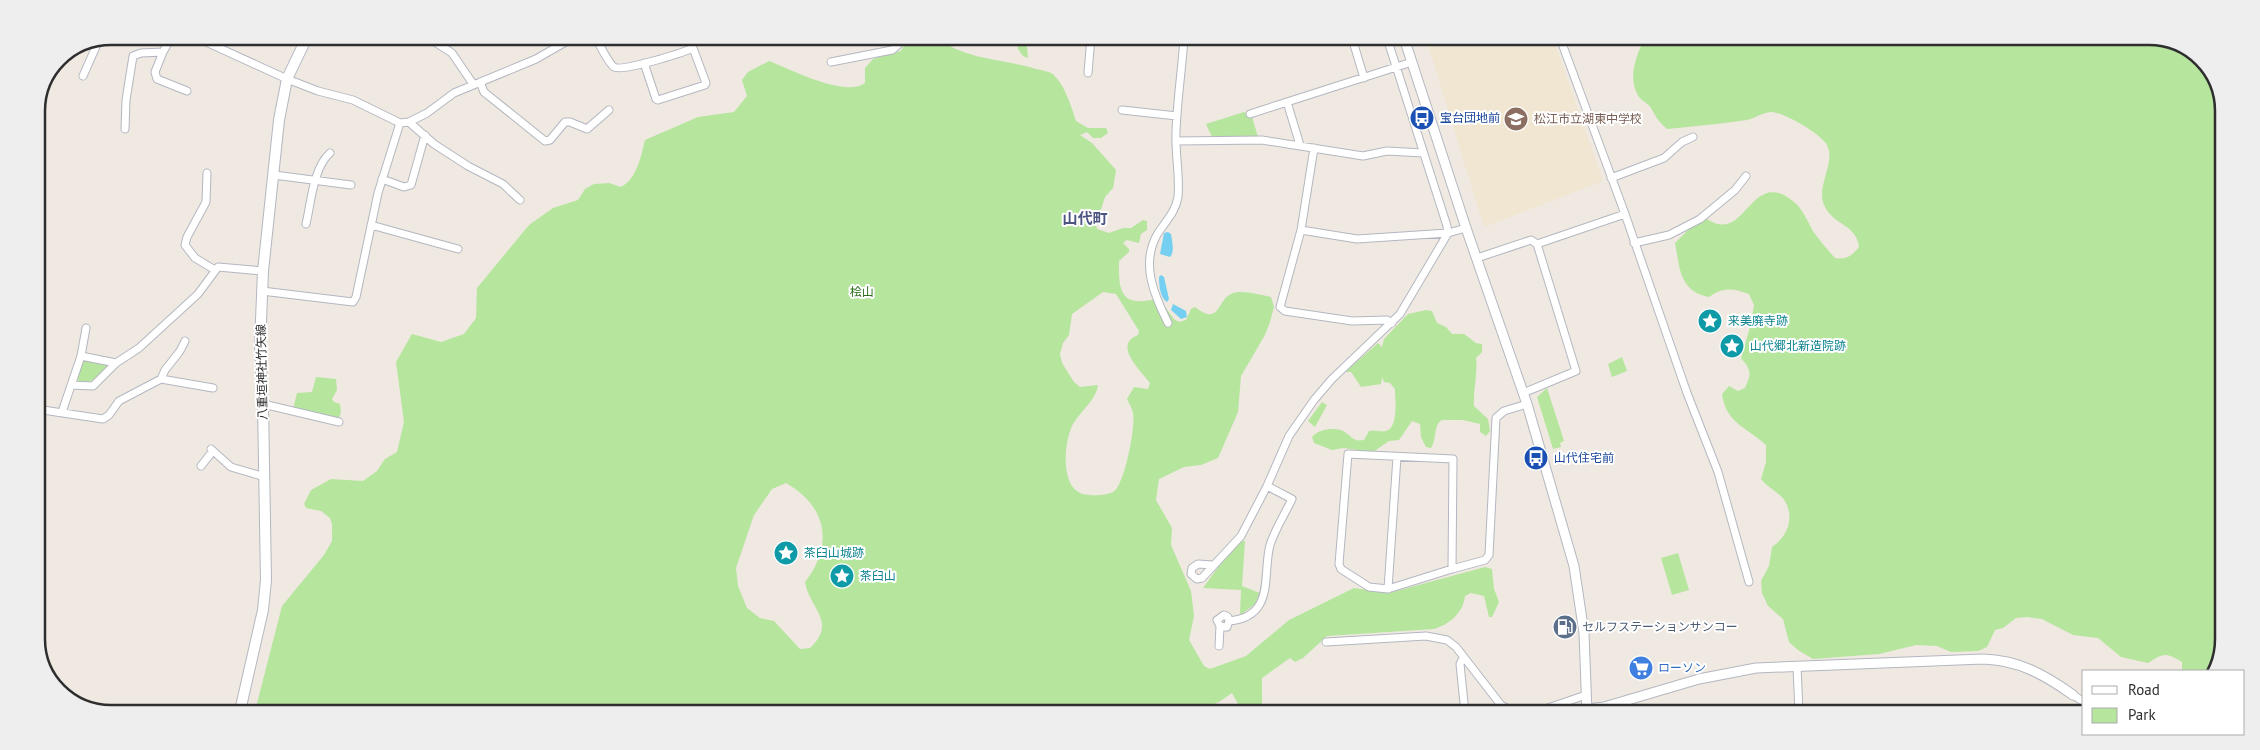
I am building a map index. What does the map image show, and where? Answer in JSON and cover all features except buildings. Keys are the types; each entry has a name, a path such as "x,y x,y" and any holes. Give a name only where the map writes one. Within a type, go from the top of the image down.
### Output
{"main road":[{"name":"八重垣神社竹矢線","path":"241,705 264,602 266,546 265,477 260,345 263,271 279,120 287,79 303,45"}],"street":[{"path":"167,45 155,72 157,79 187,91"},
{"path":"213,45 287,79 318,91 353,100 400,123 409,122 427,113 454,93 536,59 557,45"},
{"path":"440,45 452,53 484,92 545,141 550,140 565,122 588,129 609,110"},
{"path":"600,45 614,67 644,63 693,48"},
{"path":"644,63 656,100 705,85 706,83 692,45"},
{"path":"831,62 892,50 898,45"},
{"path":"1088,73 1090,45"},
{"path":"1168,323 1156,298 1149,269 1151,253 1157,235 1176,207 1178,194 1176,141 1183,45"},
{"path":"1354,45 1364,78"},
{"path":"1213,565 1241,536 1268,486 1289,436 1314,400 1332,378 1400,314 1448,234 1448,226 1389,45"},
{"path":"1406,45 1476,258 1527,404 1574,566 1581,599 1587,705"},
{"path":"1563,45 1625,214 1684,384 1718,472 1749,582"},
{"path":"83,76 96,47"},
{"path":"125,129 126,100 134,56 141,53 163,52"},
{"path":"1250,114 1412,62"},
{"path":"1287,102 1300,145"},
{"path":"1122,110 1177,116"},
{"path":"409,122 446,152 503,184 520,200"},
{"path":"262,291 353,302 356,296 370,225 382,179 400,123"},
{"path":"382,179 404,187 411,185 425,136"},
{"path":"1611,178 1664,158 1682,142 1693,137"},
{"path":"1176,141 1254,140 1300,145 1363,156 1386,151 1423,153"},
{"path":"1314,148 1301,230 1280,307 1285,312 1352,321 1387,320 1392,323"},
{"path":"306,224 316,179 330,153"},
{"path":"208,173 206,202 187,237 185,245 195,258 215,270"},
{"path":"274,175 352,185"},
{"path":"1634,243 1669,235 1700,219 1735,190 1746,176"},
{"path":"1536,244 1625,214"},
{"path":"370,225 458,249"},
{"path":"1301,230 1357,239 1448,234 1466,228"},
{"path":"1476,258 1531,240 1536,244 1576,371 1523,393"},
{"path":"71,385 93,386 116,363 139,348 168,322 205,286 215,270 221,267 263,271"},
{"path":"62,409 81,356 86,328"},
{"path":"45,410 103,419 109,415 120,401 161,379 165,370 186,341"},
{"path":"81,356 116,363"},
{"path":"161,379 213,388"},
{"path":"263,404 339,422"},
{"path":"1452,569 1453,459 1348,454 1339,564 1341,570 1369,586 1388,589 1485,560 1489,555 1496,418 1504,411 1527,404"},
{"path":"201,466 212,450 231,467 265,477"},
{"path":"1388,589 1397,457"},
{"path":"1219,646 1220,626 1217,620 1221,616 1227,616 1230,621 1236,621 1251,613 1264,597 1266,591 1268,554 1271,542 1292,499 1268,486"},
{"path":"1326,642 1434,637 1447,640 1456,647 1501,705"},
{"path":"1463,658 1460,664 1464,705"},
{"path":"1611,705 1725,672 1797,666 2000,660 2034,670 2082,701"},
{"path":"1797,666 1799,705"},
{"path":"1557,705 1586,695"}],"shaded area":[{"name":"松江市立湖東中学校","path":"1428,45 1555,45 1603,181 1484,227"}],"green space":[{"name":"桧山","path":"904,45 947,45 972,55 1049,72 1063,88 1076,121 1088,128 1106,128 1108,133 1101,138 1093,138 1087,132 1080,135 1092,143 1116,170 1113,188 1105,197 1096,225 1097,229 1109,233 1123,228 1131,228 1143,220 1147,221 1147,230 1141,234 1139,243 1127,240 1123,243 1129,249 1129,252 1119,261 1120,286 1125,296 1130,300 1160,300 1174,319 1179,322 1186,320 1191,309 1195,307 1209,314 1214,313 1226,297 1231,294 1240,292 1271,297 1274,307 1270,322 1265,335 1241,376 1238,412 1218,458 1201,465 1184,467 1159,479 1156,500 1172,528 1171,545 1191,591 1194,616 1189,640 1204,666 1210,669 1246,656 1289,620 1354,588 1389,593 1485,567 1492,569 1494,589 1499,602 1492,617 1489,617 1484,596 1471,593 1465,596 1462,608 1455,617 1434,629 1327,636 1303,658 1295,662 1290,658 1262,678 1261,705 1239,705 1232,693 1212,705 257,705 282,606 324,555 332,541 330,518 321,511 306,508 304,504 311,490 331,479 363,481 377,471 385,459 397,452 404,422 396,362 412,334 441,342 464,334 476,318 477,288 529,225 553,208 578,200 585,189 594,184 609,183 621,187 635,173 645,140 698,117 734,112 747,96 742,80 748,72 769,61 817,81 831,85 856,87 865,83 865,68 873,59 901,51","holes":["1103,292 1116,294 1139,331 1138,335 1131,339 1128,351 1135,365 1150,383 1148,389 1134,387 1127,399 1133,413 1133,430 1125,468 1117,488 1113,492 1102,495 1083,494 1070,483 1067,474 1067,443 1072,426 1091,401 1098,385 1080,387 1074,382 1062,363 1060,354 1063,343 1069,335 1072,314","786,483 800,492 818,515 822,527 823,540 820,554 805,582 820,615 822,630 818,639 810,648 800,649 774,621 760,618 747,608 738,586 736,568 754,515 772,489"]},
{"path":"1018,45 1027,45 1028,58 1023,56"},
{"path":"1642,45 2149,45 2174,50 2199,67 2210,86 2215,107 2215,639 2213,656 2207,670 2182,670 2182,662 2168,655 2157,657 2148,663 2121,657 2098,638 2073,635 2042,619 2027,617 2016,618 2003,628 1995,630 1987,647 1978,651 1951,652 1937,646 1916,645 1879,654 1813,659 1789,642 1783,619 1768,606 1762,593 1761,581 1769,566 1772,547 1782,538 1788,527 1788,508 1783,498 1761,479 1766,462 1766,445 1732,418 1724,404 1722,394 1729,386 1738,391 1745,388 1747,383 1749,372 1741,358 1751,324 1754,305 1749,294 1738,291 1719,291 1709,297 1692,290 1686,284 1680,269 1675,243 1695,223 1707,219 1720,225 1731,223 1757,198 1767,193 1779,193 1794,202 1802,211 1815,234 1835,258 1848,257 1854,253 1859,247 1857,239 1854,233 1833,217 1824,205 1822,190 1829,152 1827,145 1818,135 1794,120 1772,112 1747,120 1667,129 1635,90 1633,75"},
{"path":"1244,112 1252,117 1258,137 1212,137 1206,124"},
{"path":"1426,310 1432,311 1437,323 1446,327 1452,334 1464,334 1476,343 1482,344 1482,352 1476,358 1474,406 1488,419 1490,431 1486,436 1480,432 1480,424 1463,420 1442,420 1437,425 1433,445 1431,448 1426,447 1421,437 1420,424 1412,421 1399,440 1389,441 1373,452 1343,448 1332,450 1314,443 1312,437 1315,434 1327,430 1343,431 1354,439 1364,440 1369,431 1386,431 1390,428 1395,419 1395,389 1390,383 1384,382 1382,377 1381,384 1361,387 1351,372 1345,372 1378,343 1382,347 1384,339 1408,314"},
{"path":"1622,357 1627,371 1612,377 1608,364"},
{"path":"85,359 106,363 108,368 89,382 80,382 76,379 82,361"},
{"path":"316,377 336,379 337,390 332,399 340,404 341,412 337,420 293,409 297,393 312,392"},
{"path":"1547,388 1564,441 1560,443 1561,447 1553,449 1537,397"},
{"path":"1322,402 1327,405 1315,427 1308,421"},
{"path":"1242,541 1245,541 1242,586 1260,593 1255,604 1240,614 1241,590 1203,588 1224,559"},
{"path":"1678,553 1689,590 1672,595 1661,558"}],"water":[{"path":"1168,232 1171,234 1173,246 1170,257 1160,254 1164,233"},
{"path":"1161,275 1164,277 1169,299 1167,302 1160,291 1159,277"},
{"path":"1173,304 1186,311 1187,317 1181,319 1171,310"}],"place":[{"name":"宝台団地前","path":"1422,118"},
{"name":"松江市立湖東中学校","path":"1516,119"},
{"name":"来美廃寺跡","path":"1710,321"},
{"name":"山代郷北新造院跡","path":"1732,346"},
{"name":"山代住宅前","path":"1536,458"},
{"name":"茶臼山城跡","path":"786,553"},
{"name":"茶臼山","path":"842,576"},
{"name":"セルフステーションサンコー","path":"1565,627"},
{"name":"ローソン","path":"1641,668"}],"district":[{"name":"山代町","path":"1085,219"}]}
